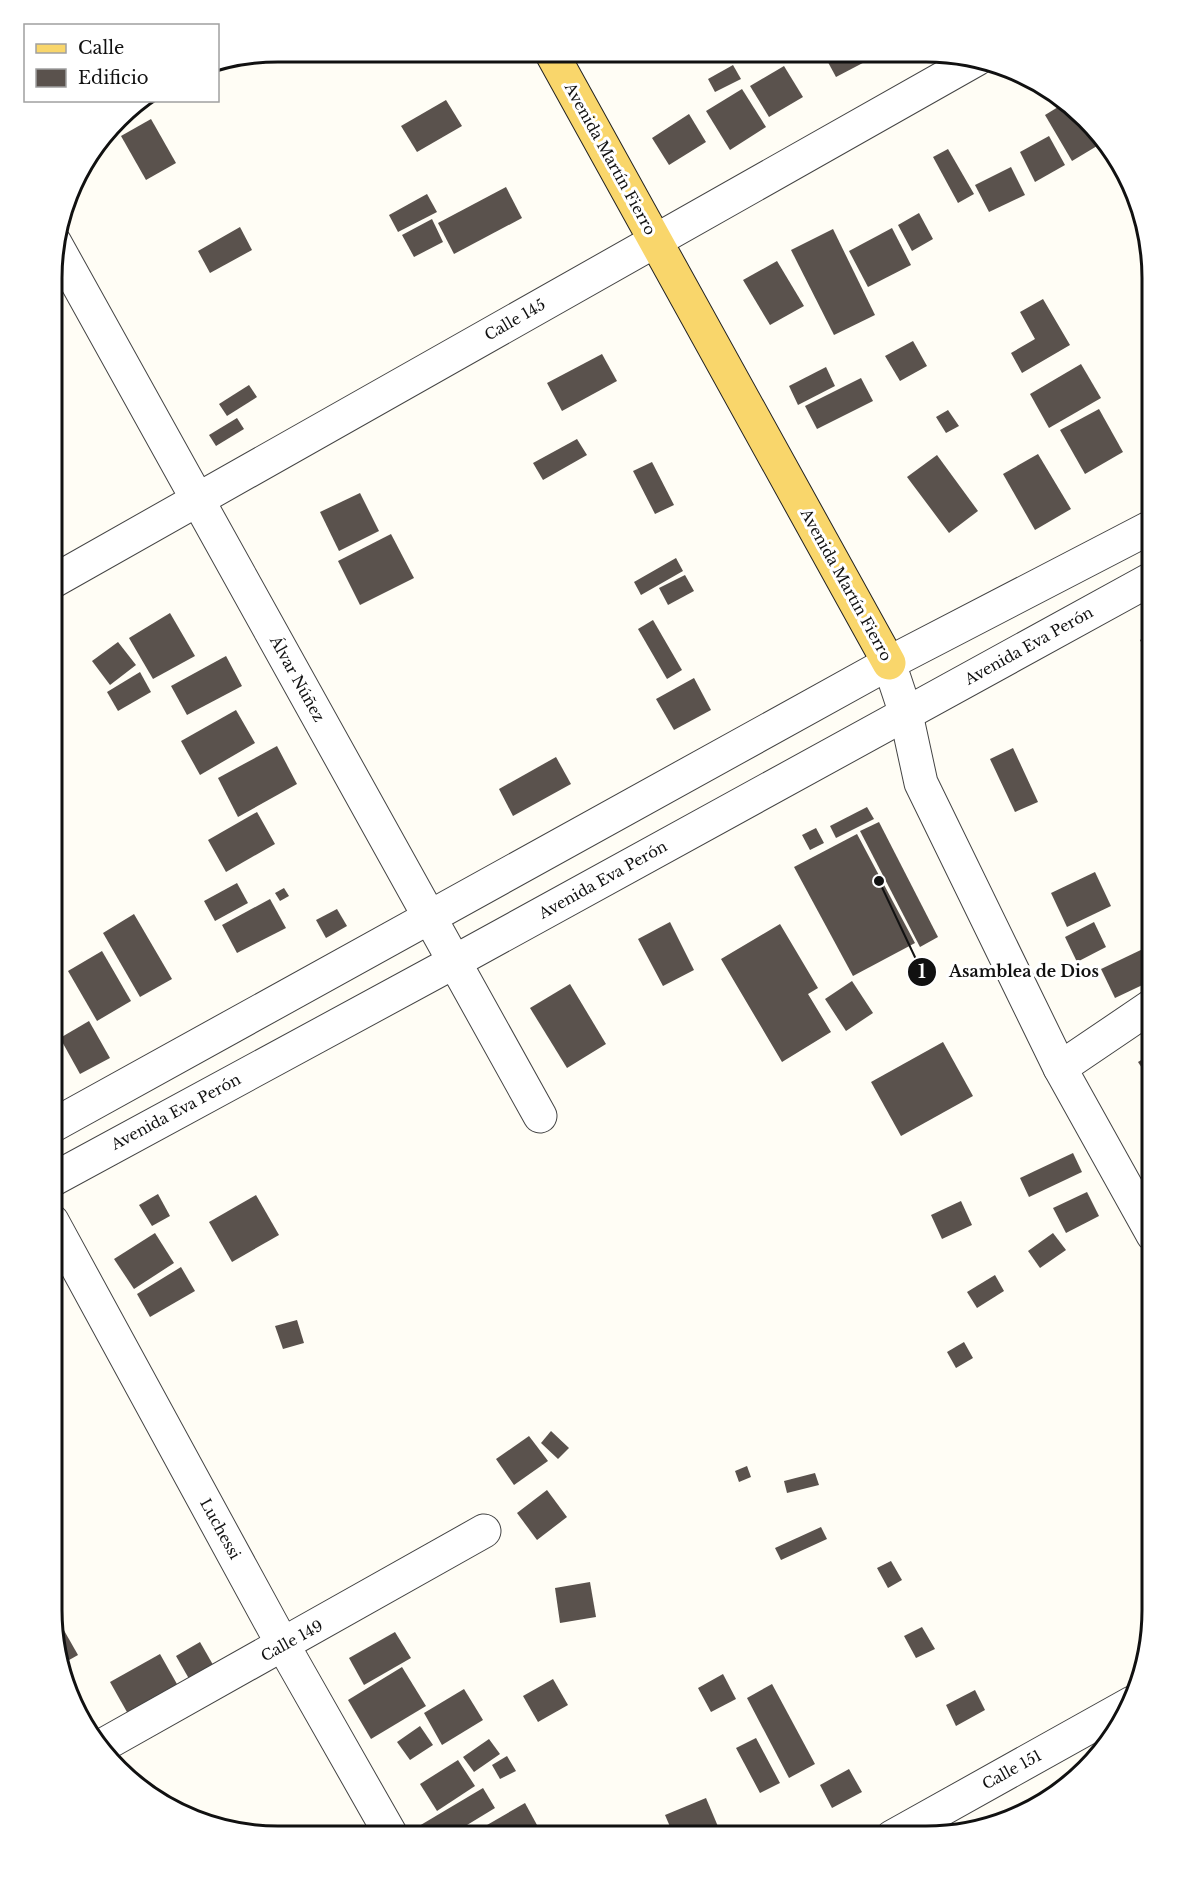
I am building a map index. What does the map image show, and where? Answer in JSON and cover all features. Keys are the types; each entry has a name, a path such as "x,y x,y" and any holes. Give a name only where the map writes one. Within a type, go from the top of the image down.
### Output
{"main road":[{"name":"Avenida Martín Fierro","path":"557,62 889,663"}],"street":[{"name":"Calle 145","path":"62,576 964,65"},
{"name":"Álvar Núñez","path":"62,257 540,1116"},
{"path":"62,1120 889,663 1142,532"},
{"name":"Avenida Eva Perón","path":"62,1175 1142,584"},
{"name":"Avenida Martín Fierro","path":"889,663 906,714 921,783 1060,1068 1142,1215"},
{"path":"1060,1068 1142,1012"},
{"name":"Luchessi","path":"62,1239 283,1645 385,1826"},
{"name":"Calle 149","path":"107,1743 484,1532"},
{"name":"Calle 151","path":"930,1826 950,1820 1117,1713"}],"building":[{"path":"828,62 865,62 836,77"},
{"path":"733,65 741,79 715,92 708,79"},
{"path":"784,66 803,97 769,117 750,86"},
{"path":"742,89 766,127 730,150 706,111"},
{"path":"446,100 462,126 417,152 401,126"},
{"path":"1059,107 1098,146 1072,161 1045,115"},
{"path":"689,114 706,142 669,165 652,138"},
{"path":"151,119 176,163 146,180 121,136"},
{"path":"1049,136 1065,165 1035,182 1020,152"},
{"path":"948,149 974,194 958,203 933,157"},
{"path":"1011,167 1025,195 989,212 975,185"},
{"path":"506,187 522,218 454,254 438,223"},
{"path":"427,194 437,212 398,232 389,215"},
{"path":"919,213 933,239 912,251 898,225"},
{"path":"432,219 443,242 414,257 402,235"},
{"path":"240,227 252,250 210,273 198,251"},
{"path":"892,228 911,265 868,287 849,251"},
{"path":"833,229 875,315 834,335 791,250"},
{"path":"777,261 804,306 770,325 743,280"},
{"path":"1043,299 1070,345 1022,373 1011,353 1035,339 1020,312"},
{"path":"913,341 927,366 900,381 885,356"},
{"path":"602,354 617,381 562,411 547,383"},
{"path":"1081,364 1101,398 1049,428 1030,394"},
{"path":"826,367 835,386 798,405 789,386"},
{"path":"861,378 873,401 817,429 805,406"},
{"path":"249,385 257,397 227,416 219,404"},
{"path":"1099,409 1123,452 1085,474 1060,430"},
{"path":"948,410 959,426 946,433 936,417"},
{"path":"237,418 244,429 216,446 209,435"},
{"path":"577,439 587,455 543,480 533,463"},
{"path":"1038,454 1071,509 1035,530 1003,474"},
{"path":"937,455 978,511 949,533 907,477"},
{"path":"652,462 674,505 655,514 633,471"},
{"path":"360,493 379,531 339,551 320,512"},
{"path":"391,534 414,578 360,605 338,561"},
{"path":"676,558 683,571 641,595 634,582"},
{"path":"685,575 694,591 668,605 659,588"},
{"path":"170,613 195,656 153,679 129,638"},
{"path":"653,620 682,670 667,679 638,629"},
{"path":"118,642 136,665 110,685 92,661"},
{"path":"226,656 242,686 187,715 171,686"},
{"path":"140,672 151,692 118,711 107,692"},
{"path":"694,678 711,710 674,730 656,699"},
{"path":"236,710 255,743 200,775 181,741"},
{"path":"277,746 297,784 238,817 218,778"},
{"path":"1013,748 1038,802 1015,812 990,759"},
{"path":"556,757 571,784 513,816 499,789"},
{"path":"867,807 874,819 836,838 830,826"},
{"path":"257,812 275,844 226,872 208,840"},
{"path":"879,822 938,937 920,947 860,831"},
{"path":"816,828 824,843 810,850 802,835"},
{"path":"857,834 915,943 853,976 794,867"},
{"path":"1095,872 1111,906 1067,927 1051,893"},
{"path":"237,883 248,903 215,921 204,901"},
{"path":"284,888 289,896 280,901 275,893"},
{"path":"270,899 286,928 237,953 222,925"},
{"path":"337,909 347,926 326,938 316,920"},
{"path":"134,914 172,979 140,997 103,933"},
{"path":"670,922 694,970 663,986 638,939"},
{"path":"1094,922 1106,947 1077,962 1065,937"},
{"path":"780,924 818,988 808,994 831,1032 782,1062 721,959"},
{"path":"1142,949 1142,985 1115,998 1101,969"},
{"path":"102,951 131,1001 97,1021 68,971"},
{"path":"852,981 873,1013 846,1031 825,999"},
{"path":"570,984 606,1044 567,1068 530,1008"},
{"path":"89,1021 110,1058 80,1074 62,1042 62,1037"},
{"path":"943,1042 973,1096 901,1136 871,1082"},
{"path":"1073,1153 1082,1172 1029,1197 1020,1178"},
{"path":"1087,1192 1099,1216 1066,1233 1053,1208"},
{"path":"158,1194 170,1216 152,1226 139,1205"},
{"path":"256,1195 279,1235 232,1262 209,1222"},
{"path":"961,1201 972,1225 942,1239 931,1215"},
{"path":"155,1233 174,1263 134,1289 114,1259"},
{"path":"1053,1233 1066,1250 1040,1268 1028,1251"},
{"path":"181,1267 195,1291 150,1317 137,1294"},
{"path":"995,1275 1004,1291 977,1308 967,1292"},
{"path":"297,1320 304,1343 283,1349 275,1326"},
{"path":"964,1342 973,1358 956,1368 947,1352"},
{"path":"551,1431 569,1448 558,1459 541,1443"},
{"path":"529,1436 548,1461 514,1485 496,1459"},
{"path":"747,1466 751,1477 739,1482 735,1471"},
{"path":"815,1473 819,1485 787,1493 784,1481"},
{"path":"547,1490 567,1517 537,1540 517,1513"},
{"path":"821,1527 827,1539 781,1560 775,1548"},
{"path":"891,1561 902,1580 888,1588 877,1568"},
{"path":"590,1582 596,1617 560,1623 555,1588"},
{"path":"62,1627 78,1655 68,1661"},
{"path":"922,1627 935,1649 916,1658 904,1636"},
{"path":"395,1632 411,1658 364,1685 349,1658"},
{"path":"200,1642 216,1670 192,1684 176,1656"},
{"path":"160,1654 182,1693 132,1721 110,1682"},
{"path":"402,1667 426,1706 371,1739 348,1700"},
{"path":"723,1674 736,1699 711,1712 698,1688"},
{"path":"553,1679 568,1705 538,1722 523,1696"},
{"path":"772,1684 815,1764 789,1778 747,1698"},
{"path":"464,1689 483,1720 442,1745 424,1713"},
{"path":"975,1690 985,1710 956,1726 946,1705"},
{"path":"420,1726 433,1745 410,1760 397,1742"},
{"path":"756,1738 780,1783 760,1793 736,1748"},
{"path":"489,1739 500,1754 474,1772 463,1757"},
{"path":"507,1756 516,1771 500,1779 492,1765"},
{"path":"458,1760 475,1786 437,1811 420,1784"},
{"path":"849,1769 862,1792 832,1808 820,1785"},
{"path":"483,1788 495,1808 465,1826 419,1826"},
{"path":"706,1798 718,1826 670,1826 665,1815"},
{"path":"525,1803 538,1826 485,1826"}],"place":[{"name":"Asamblea de Dios","path":"879,881"}]}
